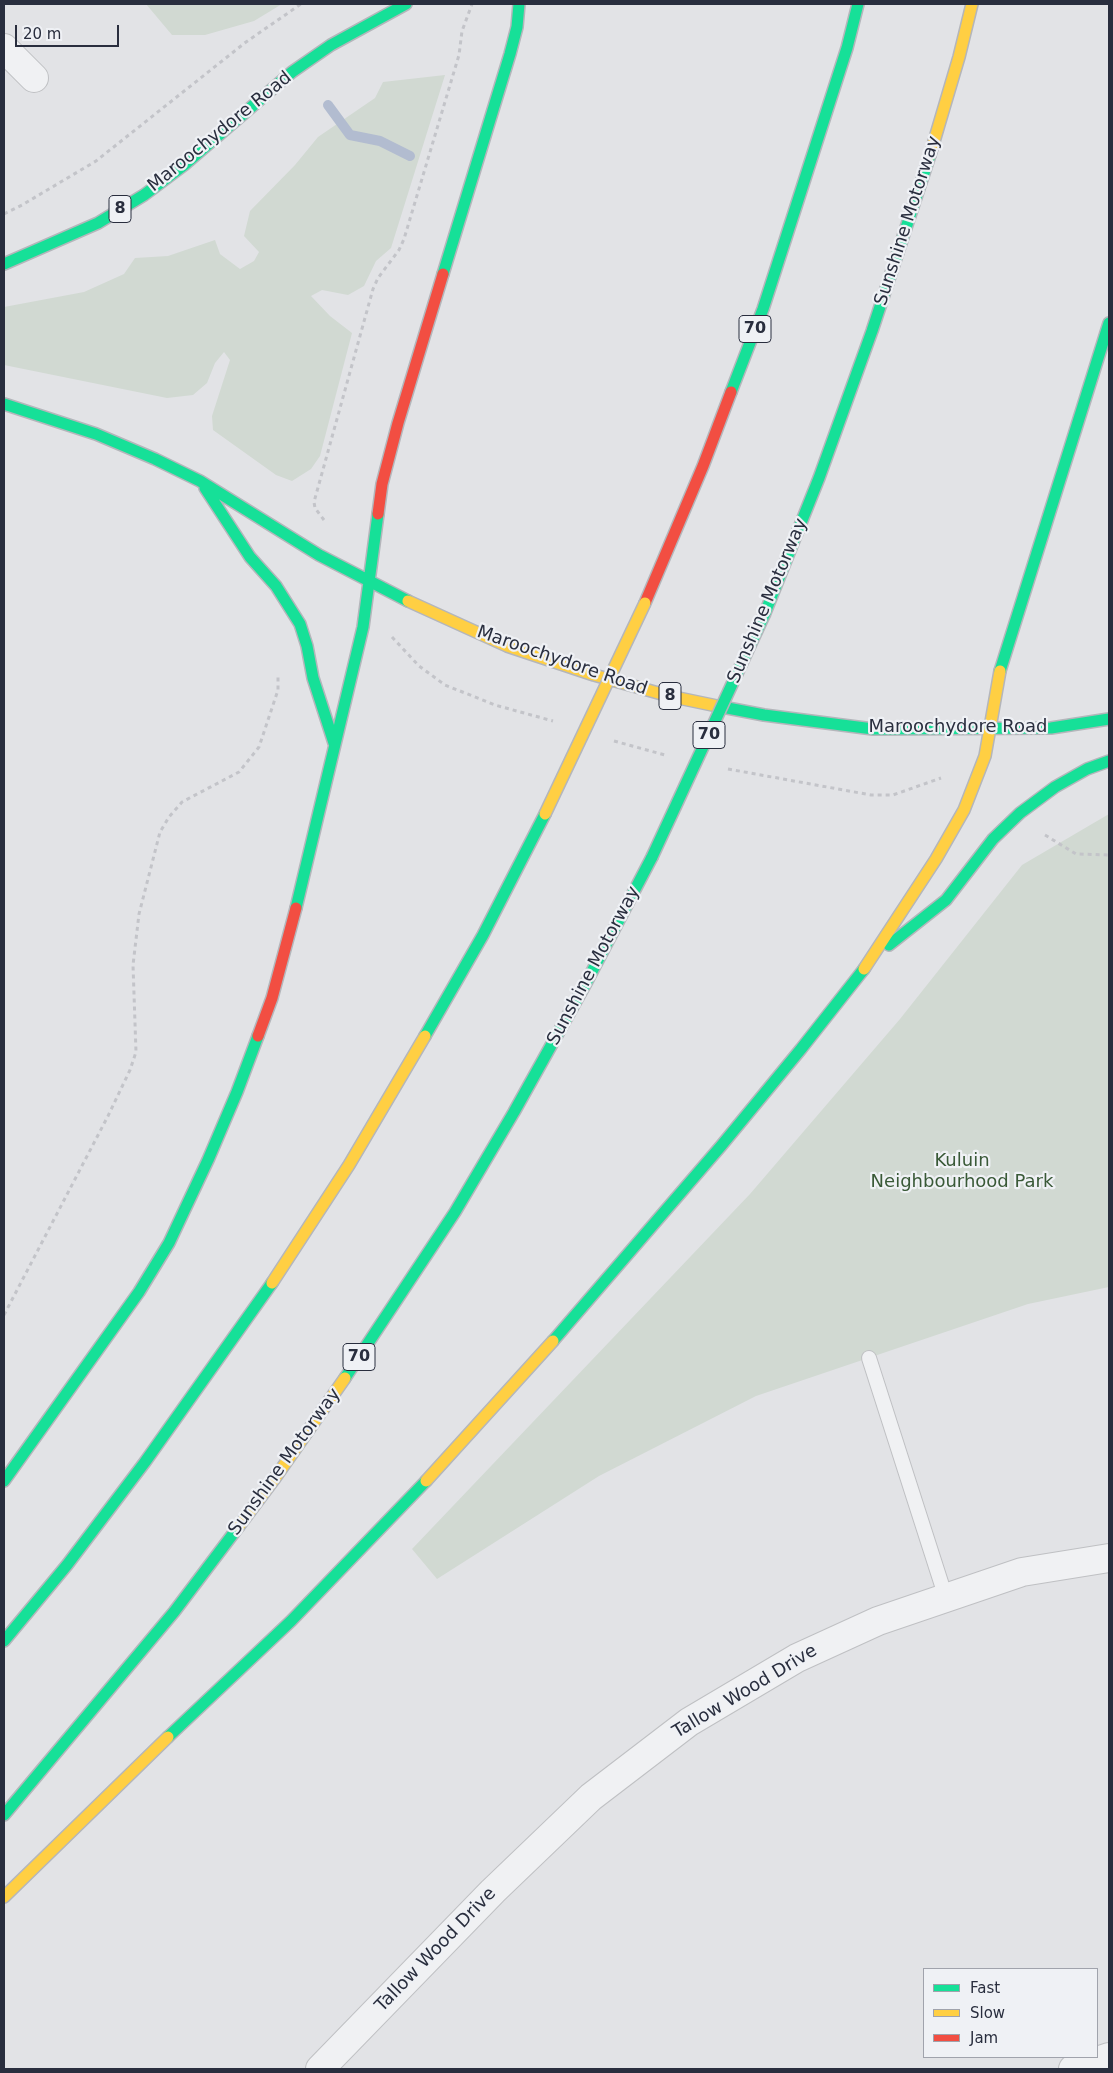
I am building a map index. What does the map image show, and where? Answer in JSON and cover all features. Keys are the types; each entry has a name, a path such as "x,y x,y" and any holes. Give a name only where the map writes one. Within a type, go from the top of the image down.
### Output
{"highway":[{"path":"4,1481 138,1292 169,1243 237,1092 272,998 302,887 334,743 363,627 382,484 398,423 510,54 517,27 519,4"},
{"name":"70","path":"4,1641 67,1565 145,1462 277,1276 349,1165 414,1056 482,935 545,814 645,604 703,466 763,309 847,48 858,4"},
{"name":"Sunshine Motorway","path":"4,1815 174,1612 275,1478 370,1341 454,1212 514,1112 586,983 652,857 765,613 819,478 872,331 918,194 959,57 972,4"},
{"name":"Maroochydore Road","path":"4,264 98,223 144,195 184,165 222,130 292,72 331,45 402,5"},
{"path":"4,1897 101,1801 291,1621 449,1458 568,1325 721,1146 813,1035 872,958 936,859 964,810 985,756 1001,666 1009,638 1109,322"},
{"name":"Maroochydore Road","path":"4,404 96,434 155,459 200,481 319,555 429,612 507,646 594,675 669,696 764,715 873,729 1051,728 1109,719"},
{"path":"200,481 250,557 276,586 300,624 307,646 313,678 334,743"},
{"path":"872,958 946,900 993,839 1020,813 1055,786 1087,769 1109,761"}],"street":[{"path":"4,48 34,78"},
{"name":"Tallow Wood Drive","path":"320,2069 493,1891 591,1797 689,1722 797,1658 878,1621 1022,1572 1109,1558"},
{"path":"1073,2069 1109,2057"}],"lane":[{"path":"869,1358 946,1598"}],"path":[{"path":"4,214 96,160 246,42 301,4"},
{"path":"324,528 325,522 315,508 314,502 370,298 378,278 404,239 459,55 462,31 472,4"},
{"path":"389,636 395,639 419,666 445,685 495,705 561,724"},
{"path":"4,1315 108,1116 130,1070 136,1052 133,965 139,914 160,832 169,817 182,802 240,772 259,747 278,690 279,670"},
{"path":"607,739 644,751 672,757"},
{"path":"719,767 871,795 893,795 944,777"},
{"path":"1042,832 1076,854 1109,855"}],"green space":[{"path":"146,4 282,4 254,21 205,35 172,35"},
{"path":"445,75 391,248 376,261 364,286 348,295 322,290 311,296 330,316 352,333 320,456 311,469 292,481 276,475 213,430 212,416 230,360 224,352 215,363 207,383 193,395 167,398 4,365 4,307 84,292 124,274 135,258 168,256 215,240 220,254 240,269 254,261 259,252 244,236 250,211 295,165 318,137 375,98 383,82"},
{"name":"Kuluin Neighbourhood Park","path":"1109,814 1109,1287 1028,1304 756,1396 599,1476 437,1579 412,1549 750,1194 900,1019 1022,865"}],"waterway":[{"path":"328,105 350,135 380,141 410,156"}],"traffic: fast":[{"path":"4,264 98,223 144,195 184,165 292,72 331,45 406,4"},
{"path":"443,274 510,54 517,27 519,4"},
{"path":"731,392 763,309 847,48 858,4"},
{"path":"765,613 819,478 872,331 930,155"},
{"path":"1000,671 1109,323"},
{"path":"4,404 96,434 155,459 200,481 319,555 408,601"},
{"path":"205,488 250,557 276,586 300,624 307,646 313,678 334,743"},
{"path":"296,908 363,627 378,514"},
{"path":"652,857 765,613"},
{"path":"717,706 764,715 873,729 1051,728 1109,719"},
{"path":"889,945 946,900 993,839 1020,813 1055,787 1087,769 1109,761"},
{"path":"425,1036 483,935 545,814"},
{"path":"345,1378 455,1212 514,1112 586,983 652,857"},
{"path":"553,1341 721,1146 864,969"},
{"path":"4,1481 139,1292 169,1243 208,1160 258,1036"},
{"path":"4,1641 67,1565 145,1462 272,1283"},
{"path":"168,1737 291,1621 426,1481"},
{"path":"4,1815 174,1612 239,1526"}],"traffic: slow":[{"path":"930,155 959,57 972,4"},
{"path":"408,601 507,646 594,675 669,696 717,706"},
{"path":"545,814 645,603"},
{"path":"864,969 936,859 964,810 985,756 1000,671"},
{"path":"272,1283 349,1165 425,1036"},
{"path":"426,1481 553,1341"},
{"path":"239,1526 345,1378"},
{"path":"4,1897 168,1737"}],"traffic: jam":[{"path":"378,514 382,484 398,423 443,274"},
{"path":"645,603 703,466 731,392"},
{"path":"258,1036 272,998 296,908"}]}
